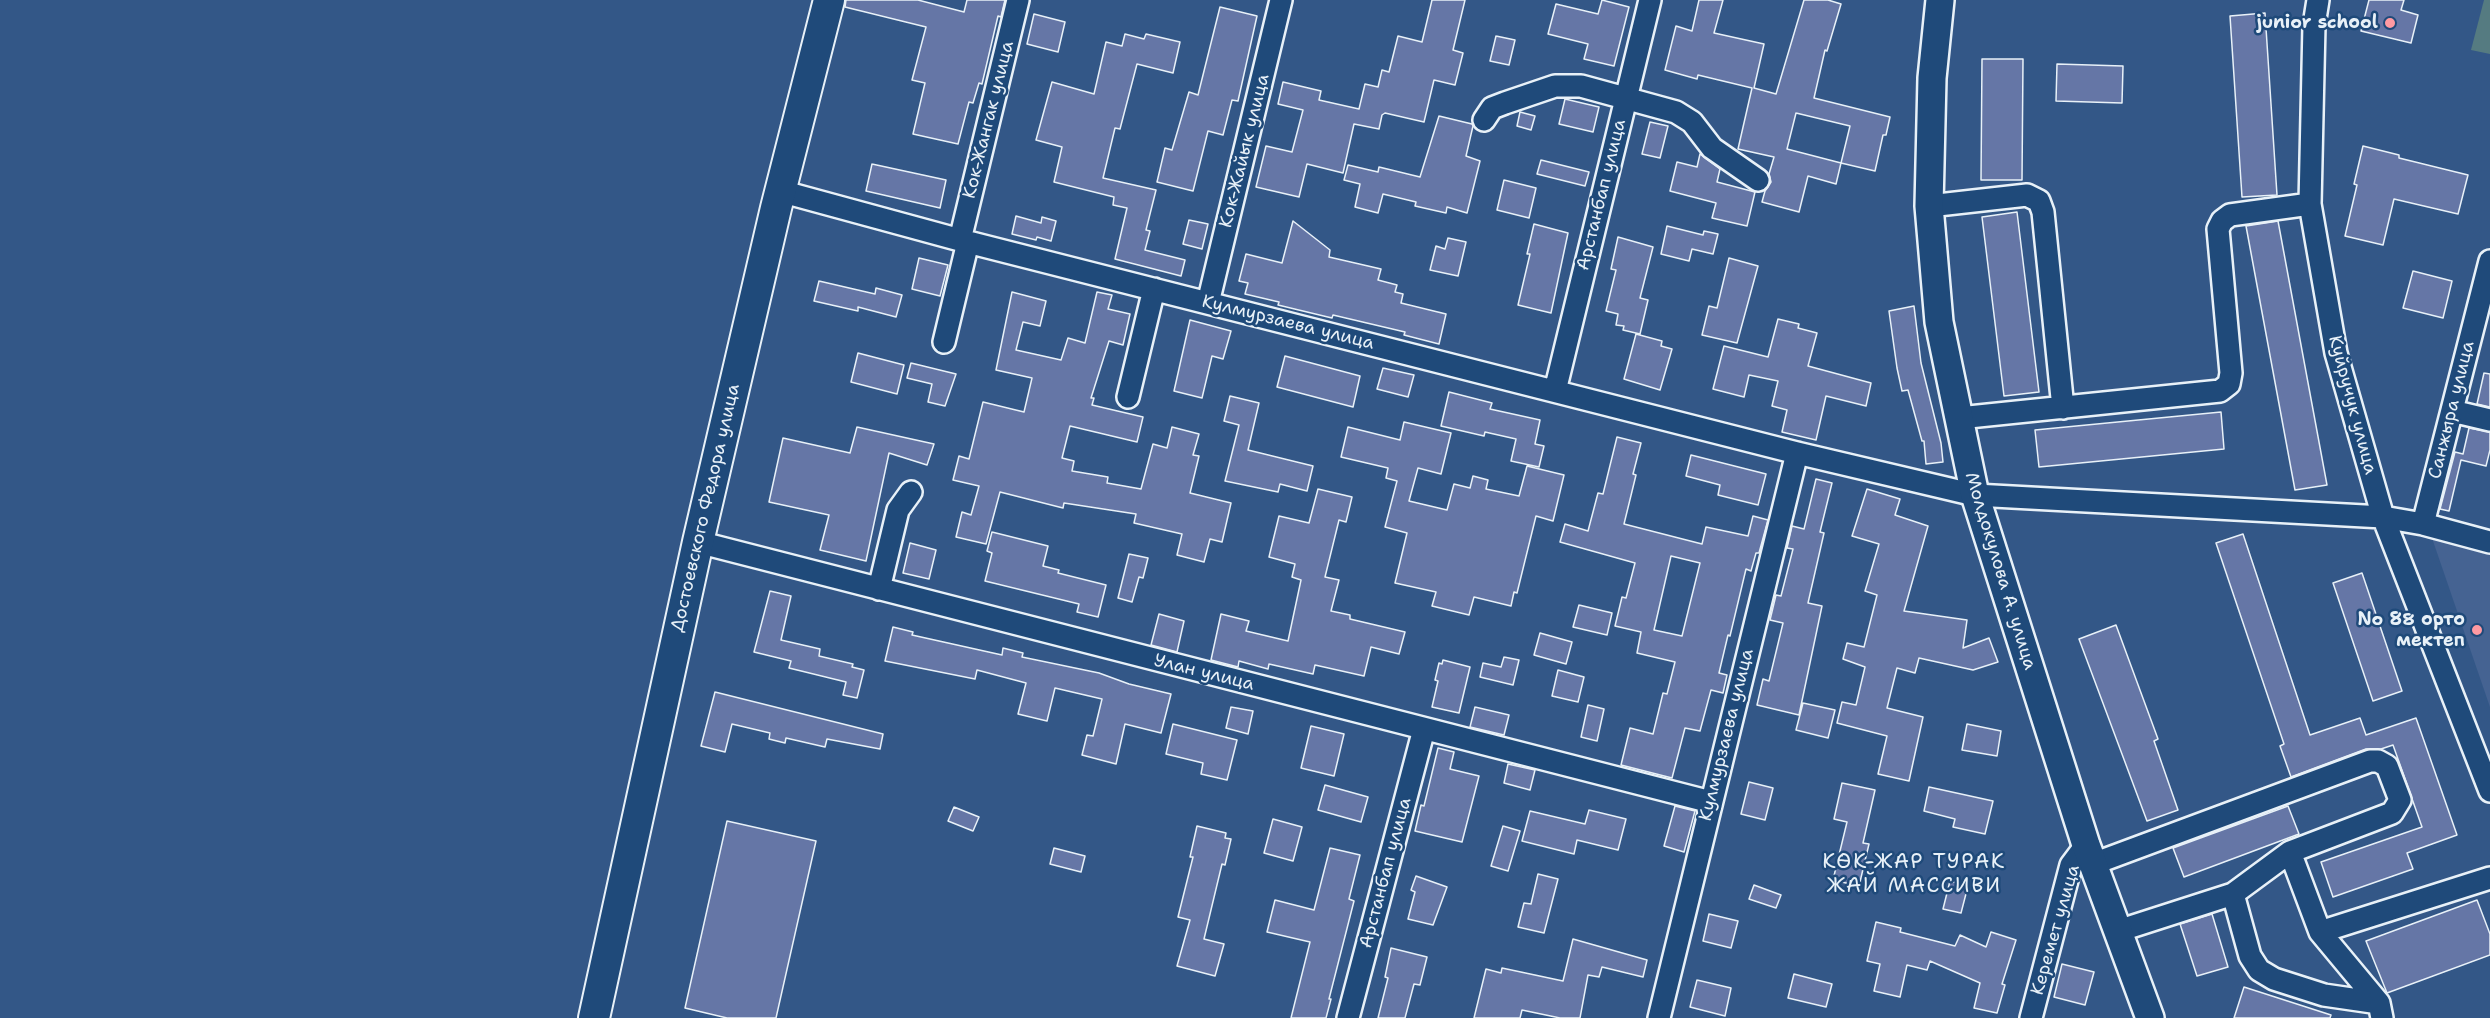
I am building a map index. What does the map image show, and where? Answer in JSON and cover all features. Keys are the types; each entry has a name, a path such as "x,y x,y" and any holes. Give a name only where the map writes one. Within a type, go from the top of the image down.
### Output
{"main road":[{"name":"Достоевского Федора улица","path":"594,1018 698,542 780,191 829,0"}],"street":[{"name":"Кок-Жангак улица","path":"944,342 964,241 1018,0"},
{"name":"Кок-Жайык улица","path":"1208,303 1281,0"},
{"name":"Арстанбап улица","path":"1555,391 1650,0"},
{"name":"Молдокулова А. улица","path":"1940,0 1932,78 1929,206 1939,322 1975,495 2089,854 2150,1018"},
{"name":"Куйручук улица","path":"2318,0 2314,25 2310,204 2336,353 2383,517 2490,791"},
{"path":"1484,120 1492,108 1555,86 1581,86 1676,112 1692,122 1712,148 1758,180"},
{"name":"Кулмурзаева улица","path":"780,191 964,241 1797,453 1975,495 2383,517"},
{"path":"1929,206 2027,195 2039,201 2043,212 2063,408"},
{"path":"1959,418 2220,392 2229,384 2231,373 2218,229 2229,215 2310,204"},
{"name":"Санжыра улица","path":"2423,524 2490,261"},
{"path":"1128,397 1155,289"},
{"path":"2452,411 2490,420"},
{"name":"Кулмурзаева улица","path":"1659,1018 1797,453"},
{"path":"879,589 898,510 911,492"},
{"path":"2383,517 2423,524 2490,542"},
{"name":"Улан улица","path":"698,542 1711,802"},
{"name":"Арстанбап улица","path":"1348,1018 1424,729"},
{"path":"2089,854 2370,761 2378,761 2387,766 2400,800 2392,813 2290,852 2233,894 2118,931"},
{"path":"2290,852 2320,932 2380,1010"},
{"name":"Керемет улица","path":"2031,1018 2071,865 2089,854"},
{"path":"2320,932 2490,878"},
{"path":"2233,894 2250,956 2259,970 2274,979 2380,1010"}],"shaded area":[{"name":"No 88 орто мектеп","path":"2432,538 2490,553 2490,707"}],"green space":[{"path":"2484,0 2490,0 2490,54 2471,50"}],"building":[{"path":"846,0 918,0 964,12 967,0 1005,0 1001,17 998,16 982,84 979,83 973,103 969,102 958,144 913,134 925,83 912,80 926,27 845,7"},
{"path":"1432,0 1465,0 1453,50 1463,53 1455,85 1434,80 1424,122 1385,113 1382,115 1379,129 1354,124 1343,173 1307,164 1299,197 1256,187 1266,146 1292,152 1303,110 1278,104 1283,82 1321,91 1319,100 1359,109 1365,84 1378,87 1382,70 1389,72 1398,36 1422,42"},
{"path":"1602,0 1629,7 1614,66 1584,59 1588,44 1548,34 1556,4 1598,14"},
{"path":"1699,0 1723,0 1714,33 1764,44 1754,88 1776,94 1804,0 1828,0 1841,4 1827,51 1825,50 1814,98 1890,117 1886,135 1883,135 1875,171 1841,163 1836,184 1808,176 1799,212 1762,202 1771,182 1769,174 1774,157 1738,149 1752,88 1698,75 1697,79 1665,70 1676,26 1692,31","holes":["1796,113 1850,126 1841,163 1787,149"]},
{"name":"junior school","path":"2369,0 2404,0 2401,10 2418,15 2411,43 2361,31"},
{"path":"1220,7 1257,16 1238,101 1232,100 1223,135 1208,131 1193,191 1157,182 1165,148 1172,150 1189,92 1198,95"},
{"path":"2265,13 2277,195 2242,197 2230,16"},
{"path":"1034,14 1065,22 1058,52 1027,44"},
{"path":"1125,34 1144,39 1146,34 1180,42 1173,73 1137,64 1120,129 1115,128 1103,178 1156,190 1146,230 1150,231 1145,250 1185,260 1181,276 1115,259 1127,208 1113,205 1114,197 1054,182 1062,147 1036,140 1052,82 1094,94 1106,42 1122,46"},
{"path":"1496,36 1515,40 1509,65 1490,61"},
{"path":"1982,59 2023,59 2022,180 1981,180"},
{"path":"2057,64 2123,66 2122,103 2056,101"},
{"path":"1565,99 1599,107 1593,132 1559,124"},
{"path":"1520,112 1535,116 1531,130 1517,126"},
{"path":"1439,116 1473,126 1466,156 1480,161 1467,213 1447,207 1446,213 1415,206 1416,202 1383,194 1378,213 1355,207 1360,184 1344,180 1348,165 1378,172 1379,167 1420,177"},
{"path":"1650,122 1668,126 1660,158 1642,154"},
{"path":"2363,146 2399,155 2399,158 2468,175 2458,214 2394,199 2383,245 2345,236"},
{"path":"1700,154 1720,169 1717,182 1755,192 1747,226 1712,218 1716,203 1670,191 1677,162 1697,167"},
{"path":"1541,160 1589,172 1585,186 1537,174"},
{"path":"872,164 946,180 940,208 866,191"},
{"path":"1504,180 1536,188 1529,218 1497,210"},
{"path":"2017,212 2039,392 2004,396 1982,217"},
{"path":"1016,216 1041,223 1042,217 1056,221 1051,241 1012,234"},
{"path":"1189,220 1208,224 1202,249 1183,244"},
{"path":"1293,221 1330,250 1329,257 1381,269 1378,280 1397,285 1395,292 1403,294 1401,303 1446,314 1439,344 1404,335 1405,332 1333,315 1332,318 1278,305 1279,302 1245,294 1248,283 1239,281 1246,254 1282,263"},
{"path":"2278,221 2327,485 2295,490 2246,226"},
{"path":"1534,224 1568,233 1551,313 1518,305 1530,254 1527,254"},
{"path":"1667,226 1703,235 1704,231 1718,234 1713,254 1692,249 1689,261 1661,254"},
{"path":"1618,237 1653,247 1640,298 1648,300 1640,334 1623,330 1624,326 1616,325 1618,314 1606,311 1616,270 1611,269"},
{"path":"1448,238 1466,242 1458,276 1430,270 1436,246 1445,249"},
{"path":"919,258 948,265 940,296 912,289"},
{"path":"1729,258 1758,266 1737,343 1702,335 1709,306 1717,308"},
{"path":"2413,271 2452,281 2443,318 2403,308"},
{"path":"819,281 875,294 876,288 902,295 896,317 858,307 858,311 814,301"},
{"path":"1012,292 1046,301 1040,326 1023,322 1016,350 1061,360 1068,338 1085,343 1097,292 1112,295 1108,309 1130,314 1123,345 1109,341 1091,398 1094,398 1092,405 1143,417 1137,442 1070,426 1062,458 1074,461 1072,471 1108,477 1107,483 1141,489 1153,444 1167,448 1172,427 1199,434 1193,455 1199,456 1190,493 1231,503 1222,542 1210,539 1204,562 1177,555 1182,534 1134,523 1136,514 1064,503 1063,508 1000,492 986,544 956,537 962,512 971,515 979,486 953,480 959,456 969,459 983,402 1024,412 1032,378 996,370"},
{"path":"1914,306 1921,363 1941,443 1943,462 1926,464 1924,441 1922,441 1908,390 1902,391 1897,368 1889,311"},
{"path":"1778,319 1799,324 1798,328 1817,333 1808,366 1871,383 1866,406 1826,396 1816,440 1782,432 1787,410 1772,406 1778,381 1749,375 1744,397 1713,389 1724,346 1768,357"},
{"path":"1190,320 1231,331 1223,359 1212,356 1202,398 1174,391"},
{"path":"1636,334 1662,341 1661,346 1672,349 1660,390 1624,379"},
{"path":"858,353 904,365 897,394 851,382"},
{"path":"1285,356 1360,376 1353,407 1277,387"},
{"path":"911,363 956,374 945,406 928,402 932,384 907,378"},
{"path":"1383,368 1414,375 1408,397 1377,389"},
{"path":"2484,373 2490,374 2490,407 2477,404"},
{"path":"1449,392 1492,403 1490,409 1540,420 1535,444 1544,446 1539,467 1511,461 1516,439 1485,432 1484,436 1441,426"},
{"path":"1230,396 1259,403 1248,450 1313,466 1307,491 1280,484 1278,492 1225,481 1239,425 1224,421"},
{"path":"2221,412 2224,449 2039,467 2035,430"},
{"path":"1404,422 1451,433 1441,474 1418,468 1409,501 1447,510 1454,484 1470,488 1473,476 1488,480 1486,489 1519,496 1527,466 1564,475 1553,521 1536,516 1517,593 1514,592 1511,606 1474,597 1469,615 1432,606 1436,592 1395,583 1407,533 1385,527 1397,481 1386,478 1388,468 1341,457 1348,427 1400,440"},
{"path":"857,427 934,444 927,465 889,453 866,561 820,550 829,515 769,502 783,438 850,453"},
{"path":"2469,428 2490,432 2490,450 2486,466 2461,460 2449,511 2440,509 2455,452 2463,454"},
{"path":"1617,437 1641,443 1624,524 1702,544 1706,527 1748,536 1753,516 1768,520 1759,553 1756,553 1751,571 1746,569 1730,636 1728,635 1719,673 1727,675 1723,693 1711,690 1700,731 1685,728 1672,778 1621,765 1630,728 1653,734 1663,693 1667,694 1675,662 1637,653 1641,632 1615,626 1622,597 1626,598 1635,563 1560,542 1565,524 1588,531 1598,493 1603,494","holes":["1671,556 1700,563 1682,636 1654,630"]},
{"path":"1691,455 1766,474 1758,505 1718,495 1720,485 1686,476"},
{"path":"1816,479 1832,483 1820,532 1824,533 1808,603 1822,606 1799,715 1757,705 1763,679 1769,681 1783,623 1770,620 1776,595 1781,596 1793,549 1787,548 1792,526 1804,529"},
{"path":"1318,489 1352,497 1346,522 1339,520 1325,577 1339,580 1331,611 1350,615 1350,619 1405,632 1399,654 1371,647 1364,676 1315,665 1313,674 1269,664 1268,669 1239,661 1238,667 1211,660 1221,614 1249,621 1246,631 1288,641 1301,580 1292,577 1295,564 1269,557 1279,516 1309,523"},
{"path":"1867,489 1900,499 1895,515 1928,526 1904,611 1967,620 1963,648 1989,638 1998,662 1973,670 1919,658 1915,673 1897,668 1887,708 1923,717 1909,781 1878,774 1887,736 1837,723 1842,702 1856,705 1865,667 1843,659 1847,643 1864,647 1877,595 1865,591 1879,544 1852,536"},
{"path":"992,532 1048,546 1043,566 1059,570 1058,573 1106,585 1098,617 1077,612 1079,604 985,581 992,553 987,551"},
{"path":"2243,534 2310,735 2360,718 2366,735 2416,718 2457,835 2407,853 2413,869 2333,897 2321,862 2422,827 2393,745 2381,749 2366,749 2291,777 2280,746 2284,744 2216,543"},
{"path":"910,543 936,550 929,579 903,573"},
{"path":"1129,554 1148,558 1143,578 1139,577 1132,602 1118,598"},
{"path":"2362,573 2402,691 2373,701 2333,583"},
{"path":"770,591 791,596 781,640 820,649 819,656 853,664 852,667 864,670 857,698 843,695 846,682 789,668 791,661 754,652"},
{"path":"1579,605 1612,613 1607,635 1573,627"},
{"path":"1159,614 1184,621 1177,652 1151,645"},
{"path":"2116,625 2158,739 2154,741 2178,810 2147,821 2079,639"},
{"path":"893,627 913,632 912,635 1002,655 1003,648 1023,653 1022,657 1099,673 1129,684 1171,694 1161,733 1125,724 1116,764 1082,755 1087,735 1093,736 1102,699 1055,688 1047,721 1018,714 1026,683 977,670 975,679 885,661"},
{"path":"1540,633 1572,642 1566,664 1534,655"},
{"path":"1504,657 1519,660 1513,685 1480,677 1483,663 1501,667"},
{"path":"1443,660 1470,667 1459,713 1432,707 1438,681 1435,680 1439,663 1442,664"},
{"path":"1558,670 1584,677 1578,702 1552,696"},
{"path":"715,692 883,734 880,749 827,739 825,747 786,738 785,743 769,739 770,733 732,724 725,752 701,746"},
{"path":"1803,703 1835,710 1828,738 1796,730"},
{"path":"1588,705 1604,709 1597,741 1581,737"},
{"path":"1231,707 1253,711 1248,734 1226,728"},
{"path":"1475,707 1509,715 1504,735 1470,727"},
{"path":"1173,724 1237,740 1227,780 1201,774 1203,763 1166,754"},
{"path":"1967,724 2001,731 1997,756 1962,750"},
{"path":"1311,726 1344,734 1334,776 1301,768"},
{"path":"1438,748 1454,752 1450,769 1479,776 1462,842 1415,831 1421,805 1424,806"},
{"path":"1508,764 1535,770 1530,790 1504,783"},
{"path":"1749,782 1773,788 1765,820 1741,814"},
{"path":"1842,783 1875,790 1863,843 1869,844 1859,886 1833,880 1847,822 1834,819"},
{"path":"1325,785 1368,797 1361,822 1318,810"},
{"path":"1929,787 1993,801 1985,834 1953,827 1955,819 1924,811"},
{"path":"1675,806 1695,811 1684,852 1664,846"},
{"path":"2288,806 2299,834 2184,877 2173,848"},
{"path":"954,807 979,817 973,831 948,821"},
{"path":"1589,810 1626,819 1618,850 1577,840 1574,854 1522,841 1530,811 1585,824"},
{"path":"1273,819 1302,827 1293,861 1264,853"},
{"path":"727,821 816,841 776,1018 727,1018 685,1008"},
{"path":"1197,826 1226,833 1225,838 1231,839 1225,865 1222,864 1204,939 1224,944 1215,976 1177,966 1190,920 1178,917 1193,857 1190,857"},
{"path":"1503,826 1520,831 1508,871 1491,866"},
{"path":"1054,848 1085,856 1081,872 1050,864"},
{"path":"1330,848 1360,855 1349,899 1354,901 1326,1018 1291,1018 1310,942 1267,932 1275,900 1314,910"},
{"path":"1538,874 1558,879 1544,933 1518,927 1524,903 1531,904"},
{"path":"1416,876 1447,887 1433,925 1408,919 1415,892 1411,890"},
{"path":"1950,881 1968,886 1961,913 1943,909"},
{"path":"1754,885 1781,895 1776,908 1749,899"},
{"path":"2477,900 2490,934 2490,955 2387,993 2366,941"},
{"path":"1709,914 1738,921 1731,948 1703,941"},
{"path":"2212,914 2228,967 2197,976 2180,924"},
{"path":"1876,922 1901,928 1900,932 1955,946 1960,935 1986,947 1991,932 2016,940 2002,984 2005,985 1997,1013 1974,1008 1980,983 1930,961 1927,970 1907,965 1900,997 1874,991 1880,964 1867,961"},
{"path":"1573,939 1647,960 1643,977 1602,967 1599,977 1588,975 1580,1018 1560,1018 1522,1010 1520,1018 1474,1018 1486,969 1501,973 1502,968 1563,981"},
{"path":"1391,948 1427,957 1420,985 1414,984 1405,1018 1378,1018 1388,978 1385,977"},
{"path":"2062,964 2094,972 2085,1005 2054,997"},
{"path":"1794,974 1832,984 1826,1007 1788,998"},
{"path":"1697,980 1731,988 1725,1016 1690,1007"},
{"path":"2244,987 2331,1015 2330,1018 2234,1018"}],"place":[{"name":"junior school","path":"2390,23"},
{"name":"No 88 орто мектеп","path":"2477,630"}],"district":[{"name":"КӨК-ЖАР ТУРАК ЖАЙ МАССИВИ","path":"1914,875"}]}
